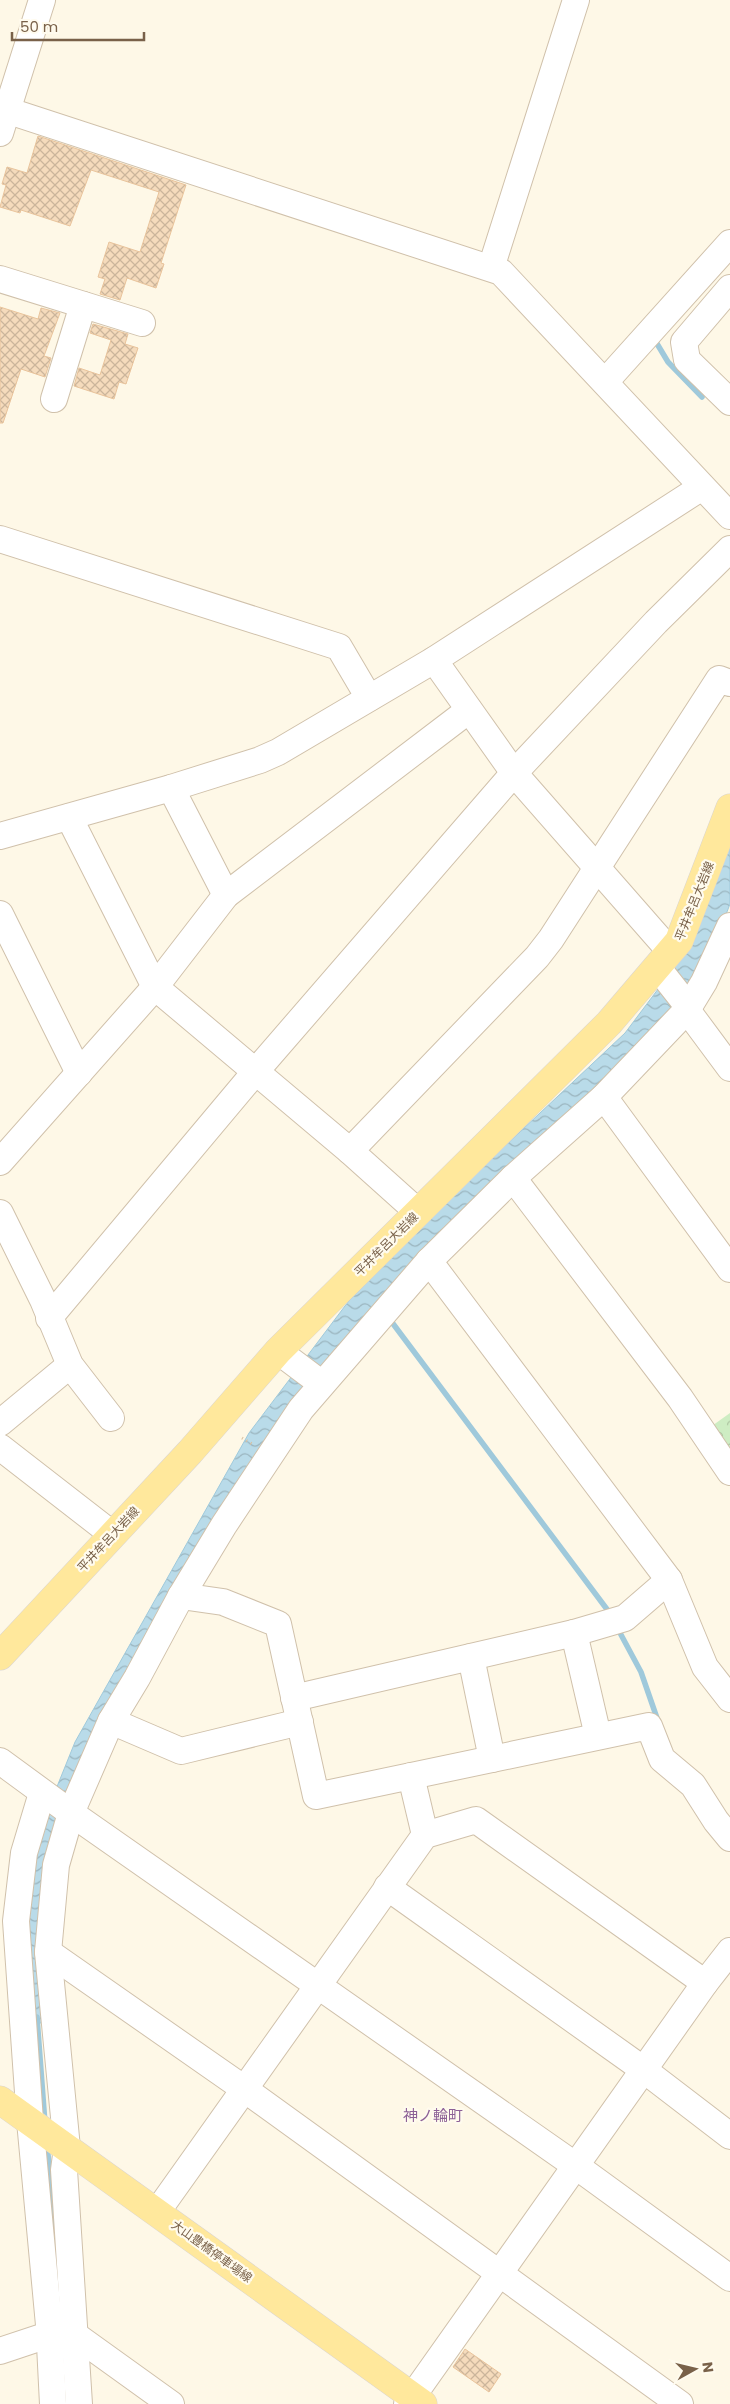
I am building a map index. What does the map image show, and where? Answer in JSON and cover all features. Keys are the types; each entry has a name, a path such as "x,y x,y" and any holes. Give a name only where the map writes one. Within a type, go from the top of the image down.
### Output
{"main road":[{"name":"平井牟呂大岩線","path":"0,1656 190,1452 286,1357 418,1212 609,1023 664,965 679,941 730,808"},
{"name":"大山豊橋停車場線","path":"0,2100 157,2212 414,2402"}],"street":[{"path":"42,0 2,117 501,272 730,516"},
{"path":"491,268 576,0"},
{"path":"604,382 730,243"},
{"path":"0,279 142,323"},
{"path":"730,288 684,342 687,360 730,402"},
{"path":"54,399 83,305"},
{"path":"0,836 171,788 260,760 278,752 434,660 702,488"},
{"path":"0,539 339,646 369,698"},
{"path":"50,1318 256,1072 514,773 650,629 730,549"},
{"path":"434,660 514,773 597,866 664,965 685,1005 730,1068"},
{"path":"350,1151 537,957 551,939 719,678 730,683"},
{"path":"0,1162 154,987 226,896 469,710"},
{"path":"171,788 226,896"},
{"path":"69,817 154,987 350,1151 418,1212"},
{"path":"0,914 79,1073"},
{"path":"79,2404 63,2145 48,1952 56,1865 71,1813 111,1721 137,1678 181,1596 266,1460 301,1409 429,1261 513,1178 604,1097 704,982 730,926"},
{"path":"604,1097 730,1269"},
{"path":"513,1178 680,1398 730,1472"},
{"path":"0,1213 70,1365 111,1418"},
{"path":"429,1261 669,1580 704,1666 725,1682"},
{"path":"286,1357 322,1384"},
{"path":"0,1423 70,1365"},
{"path":"0,1447 112,1534"},
{"path":"111,1721 181,1751 297,1710 472,1657 574,1633 625,1618 669,1580"},
{"path":"181,1596 222,1602 278,1624 316,1796 649,1726 662,1759 693,1784 716,1822 730,1838"},
{"path":"574,1633 598,1736"},
{"path":"472,1657 492,1759"},
{"path":"0,1762 576,2166 730,2278"},
{"path":"411,1776 425,1835"},
{"path":"42,1793 24,1853 8,1923 32,2123 53,2404"},
{"path":"157,2212 243,2088 425,1835 476,1820 721,1969 644,2070 500,2273 414,2402"},
{"path":"388,1887 644,2070 730,2136"},
{"path":"48,1952 243,2088 680,2404"},
{"path":"0,2351 48,2335 75,2335 171,2404"}],"green space":[{"path":"730,1413 730,1459 709,1428"}],"water":[{"path":"730,847 730,904 715,943 673,1010 343,1347 63,1812 47,2022 33,2024 28,1904 32,1874 50,1804 75,1742 249,1433 348,1302 472,1177 625,1033 683,956"}],"building":[{"path":"38,136 186,185 161,263 164,264 156,288 127,278 120,300 100,294 105,279 98,277 109,242 140,252 159,192 91,170 70,226 21,210 20,213 0,207 6,185 2,184 7,167 27,173"},
{"path":"0,307 38,319 41,308 60,313 44,356 51,358 45,377 21,369 3,423 0,423"},
{"path":"93,324 128,334 125,344 138,348 126,384 119,382 114,399 74,386 79,368 100,375 111,340 90,333"},
{"path":"465,2349 501,2374 489,2392 453,2367"}],"waterway":[{"path":"653,337 668,362 702,397"},
{"path":"391,1321 609,1612"},
{"path":"619,1631 641,1672 658,1721"},
{"path":"37,2017 45,2123"},
{"path":"47,2144 55,2227"}],"district":[{"name":"神ノ輪町","path":"433,2115"}]}
